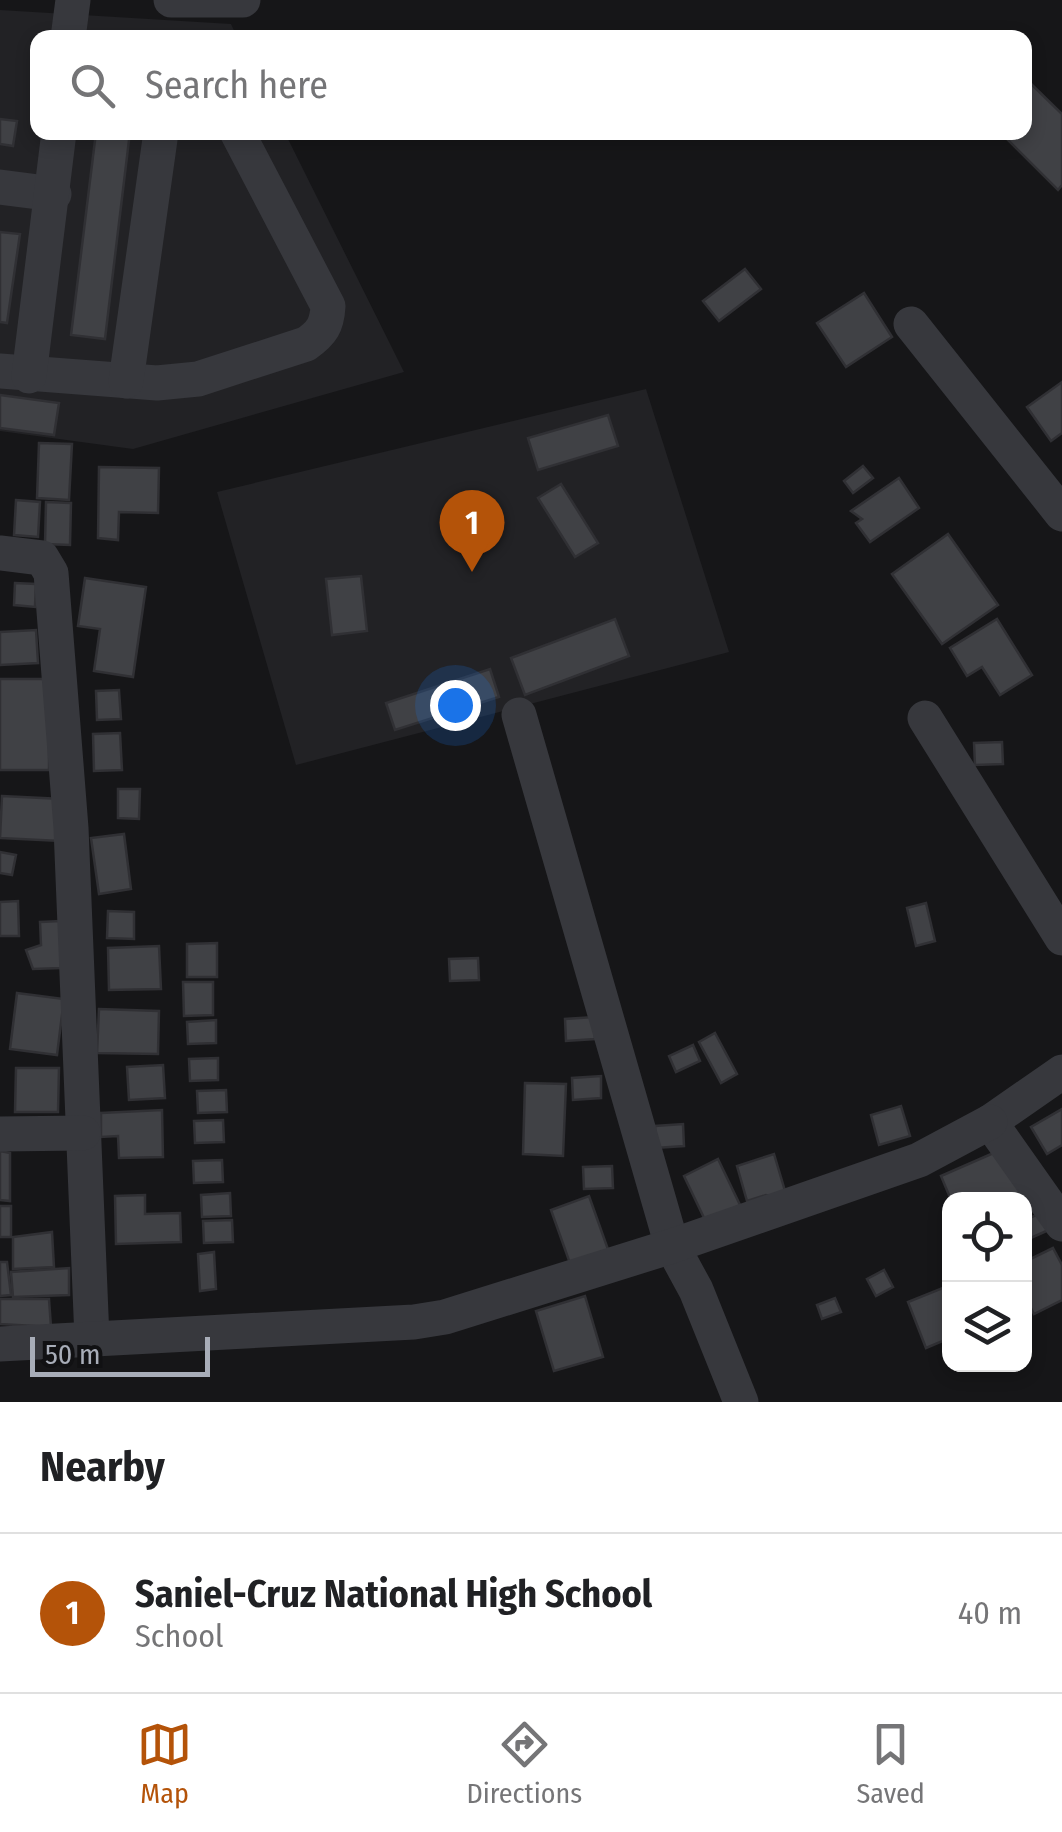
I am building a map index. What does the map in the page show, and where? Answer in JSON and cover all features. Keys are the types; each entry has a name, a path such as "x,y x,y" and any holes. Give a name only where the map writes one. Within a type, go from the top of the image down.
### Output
{"street":[{"path":"69,30 73,0"},
{"path":"172,0 243,0"},
{"path":"58,140 54,194 15,374 126,381 198,378 236,368 306,344 328,322 328,306 240,140"},
{"path":"126,381 160,140"},
{"path":"0,187 54,194"},
{"path":"911,324 1062,514"},
{"path":"0,552 42,558 50,573 71,828 92,1338"},
{"path":"519,715 672,1246 696,1290 740,1402"},
{"path":"925,718 1062,938"},
{"path":"0,1344 414,1322 672,1246 943,1151 1062,1072"},
{"path":"990,1122 1062,1224"},
{"path":"0,1134 83,1134"}],"shaded area":[{"path":"0,10 231,24 234,30 30,30 30,140 288,140 404,372 133,449 0,431"},
{"path":"646,389 729,652 296,765 217,492"}],"building":[{"path":"1032,85 1062,114 1062,185 1058,190 1008,140 1032,140"},
{"path":"0,119 17,121 13,146 0,144"},
{"path":"95,140 129,140 105,339 71,335"},
{"path":"0,232 20,234 7,323 0,322"},
{"path":"745,269 761,289 719,321 703,301"},
{"path":"864,293 892,337 846,367 817,323"},
{"path":"1062,382 1062,433 1051,441 1027,407"},
{"path":"0,395 59,403 54,435 0,428"},
{"path":"608,415 618,446 538,470 528,438"},
{"path":"39,443 72,444 69,500 37,498"},
{"path":"863,466 873,478 853,493 844,481"},
{"path":"99,467 159,468 158,513 119,512 118,540 98,538"},
{"path":"899,478 919,508 870,542 856,523 862,519 851,511"},
{"path":"561,484 598,543 575,557 538,498"},
{"path":"16,500 40,502 38,537 14,535"},
{"path":"46,502 71,503 70,545 45,544"},
{"path":"948,534 998,605 942,644 892,574"},
{"path":"361,576 367,631 332,635 326,579"},
{"path":"85,578 146,587 133,677 94,671 100,629 78,626"},
{"path":"15,583 36,584 35,607 14,605"},
{"path":"615,619 629,656 525,695 511,658"},
{"path":"997,619 1032,675 1000,695 982,667 967,676 950,648"},
{"path":"36,630 38,663 0,665 0,632"},
{"path":"490,669 499,697 395,730 386,703"},
{"path":"0,679 49,679 49,770 0,770"},
{"path":"119,690 121,719 97,720 96,691"},
{"path":"120,733 122,770 94,771 93,734"},
{"path":"1002,742 1003,764 975,765 974,743"},
{"path":"118,789 140,789 139,819 118,818"},
{"path":"2,796 62,799 60,841 0,838"},
{"path":"124,834 131,889 99,894 91,838"},
{"path":"0,852 16,855 12,875 0,873"},
{"path":"18,901 19,936 0,936 0,902"},
{"path":"926,903 935,941 916,946 907,908"},
{"path":"108,911 134,912 134,939 107,938"},
{"path":"60,921 61,968 33,969 26,950 41,945 40,922"},
{"path":"217,943 217,977 187,977 187,944"},
{"path":"159,946 161,989 109,990 108,948"},
{"path":"478,958 479,980 450,981 449,959"},
{"path":"183,982 213,982 213,1015 184,1016"},
{"path":"17,993 64,999 57,1055 10,1049"},
{"path":"99,1009 159,1011 158,1054 97,1053"},
{"path":"594,1017 595,1039 566,1041 565,1019"},
{"path":"216,1020 216,1043 188,1044 187,1022"},
{"path":"715,1033 737,1074 721,1083 699,1042"},
{"path":"693,1045 700,1061 676,1072 669,1056"},
{"path":"218,1058 218,1080 190,1081 189,1059"},
{"path":"163,1065 165,1098 129,1100 127,1067"},
{"path":"16,1068 59,1068 58,1112 15,1112"},
{"path":"601,1076 601,1098 573,1100 572,1078"},
{"path":"525,1083 566,1084 563,1156 523,1154"},
{"path":"226,1090 227,1112 198,1113 197,1091"},
{"path":"901,1106 910,1136 879,1145 871,1115"},
{"path":"1062,1109 1062,1145 1047,1154 1031,1127"},
{"path":"162,1110 163,1157 119,1158 118,1136 101,1137 101,1113"},
{"path":"223,1120 224,1142 195,1143 194,1121"},
{"path":"683,1124 684,1146 656,1148 655,1126"},
{"path":"1005,1148 1024,1192 948,1192 941,1176"},
{"path":"0,1151 10,1153 10,1201 0,1200"},
{"path":"774,1154 788,1201 766,1195 747,1201 737,1166"},
{"path":"718,1159 740,1205 706,1222 684,1176"},
{"path":"222,1160 223,1182 194,1183 193,1161"},
{"path":"612,1166 613,1188 584,1189 583,1167"},
{"path":"230,1193 231,1216 202,1217 201,1195"},
{"path":"145,1195 145,1214 180,1213 181,1242 116,1244 115,1196"},
{"path":"589,1196 610,1255 572,1269 551,1210"},
{"path":"0,1206 11,1206 11,1237 0,1237"},
{"path":"1044,1212 1051,1229 1032,1237 1032,1217"},
{"path":"232,1220 233,1242 204,1243 203,1221"},
{"path":"52,1232 54,1267 13,1269 13,1237"},
{"path":"1053,1248 1062,1265 1062,1300 1034,1314 1032,1310 1032,1258"},
{"path":"214,1252 216,1289 200,1291 198,1254"},
{"path":"0,1262 7,1262 11,1295 0,1296"},
{"path":"69,1268 69,1295 13,1297 11,1272"},
{"path":"884,1270 893,1287 876,1296 867,1279"},
{"path":"942,1288 942,1341 926,1348 908,1302"},
{"path":"585,1296 603,1357 554,1371 536,1311"},
{"path":"835,1298 841,1312 822,1319 817,1305"},
{"path":"0,1299 49,1299 51,1327 0,1324"}],"place":[{"name":"Saniel-Cruz National High School","path":"472,572"}]}
